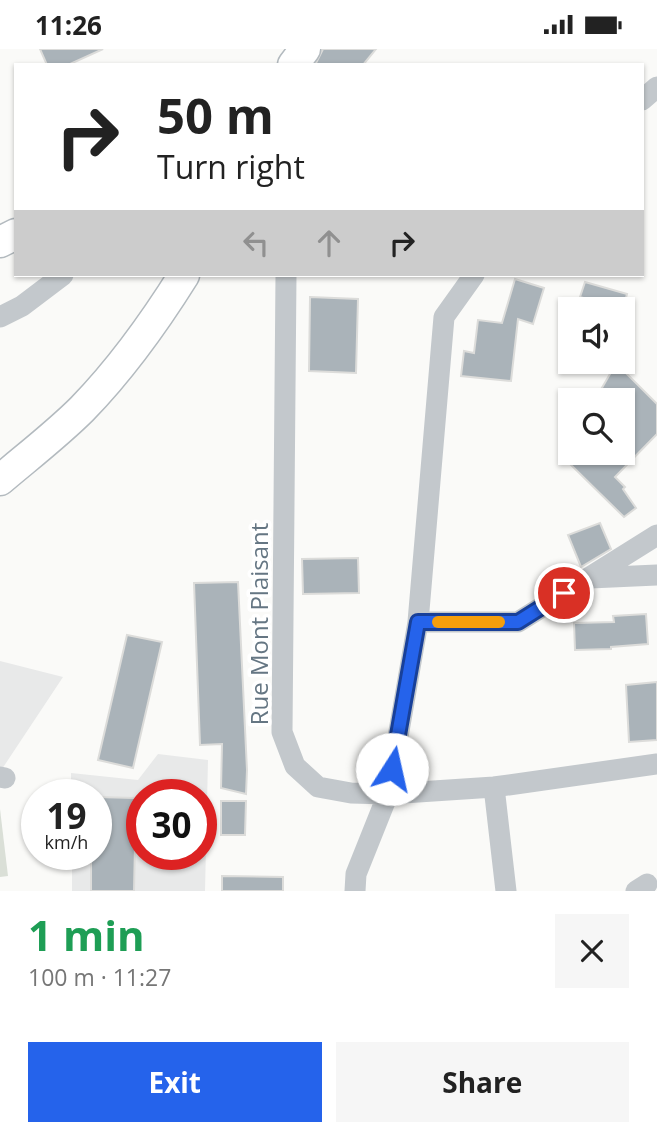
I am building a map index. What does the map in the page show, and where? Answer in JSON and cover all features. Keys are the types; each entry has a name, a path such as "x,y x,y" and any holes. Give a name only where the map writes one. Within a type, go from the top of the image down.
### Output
{"main road":[{"path":"0,480 80,411 122,365 163,310 183,277"}],"street":[{"path":"0,317 22,306 60,277"},
{"name":"Rue Mont Plaisant","path":"286,277 282,732 295,766 318,787 351,793 387,794 494,787 657,764"},
{"path":"355,891 356,874 387,794 418,622 444,317 473,277"},
{"path":"418,622 518,622 657,535"},
{"path":"588,578 657,575"},
{"path":"494,787 506,891"}],"shaded area":[{"path":"0,661 63,677 2,769 0,769"},
{"path":"158,754 208,760 208,779 139,779"},
{"path":"71,773 128,779 126,779 126,870 205,870 205,891 72,891 72,870 112,870 112,779 71,779"},
{"path":"0,809 8,876 0,877"}],"building":[{"path":"40,49 103,49 72,63 46,63"},
{"path":"323,49 376,49 365,63 316,63"},
{"path":"515,279 544,288 533,324 518,319 511,381 461,376 464,351 474,353 478,320 502,323"},
{"path":"585,282 627,294 626,297 580,297"},
{"path":"310,297 358,299 356,373 309,371"},
{"path":"610,374 627,374 657,404 657,434 635,457 635,388 602,388"},
{"path":"571,465 627,465 615,477 625,487 623,489 636,508 624,517"},
{"path":"600,523 611,549 581,567 568,535"},
{"path":"358,558 359,593 303,594 302,559"},
{"path":"238,582 246,794 221,788 222,744 200,745 194,583"},
{"path":"646,614 648,644 575,650 574,623 614,622 613,616"},
{"path":"127,635 162,642 133,768 98,760"},
{"path":"657,682 657,740 629,742 626,685"},
{"path":"112,797 126,798 126,870 134,870 134,891 91,891 91,870 112,870"},
{"path":"221,801 246,801 245,835 221,835"},
{"path":"222,876 283,877 283,891 222,891"}],"slow traffic":[{"path":"438,622 499,622"}],"route":[{"path":"392,769 418,622 518,622 564,593"}]}
